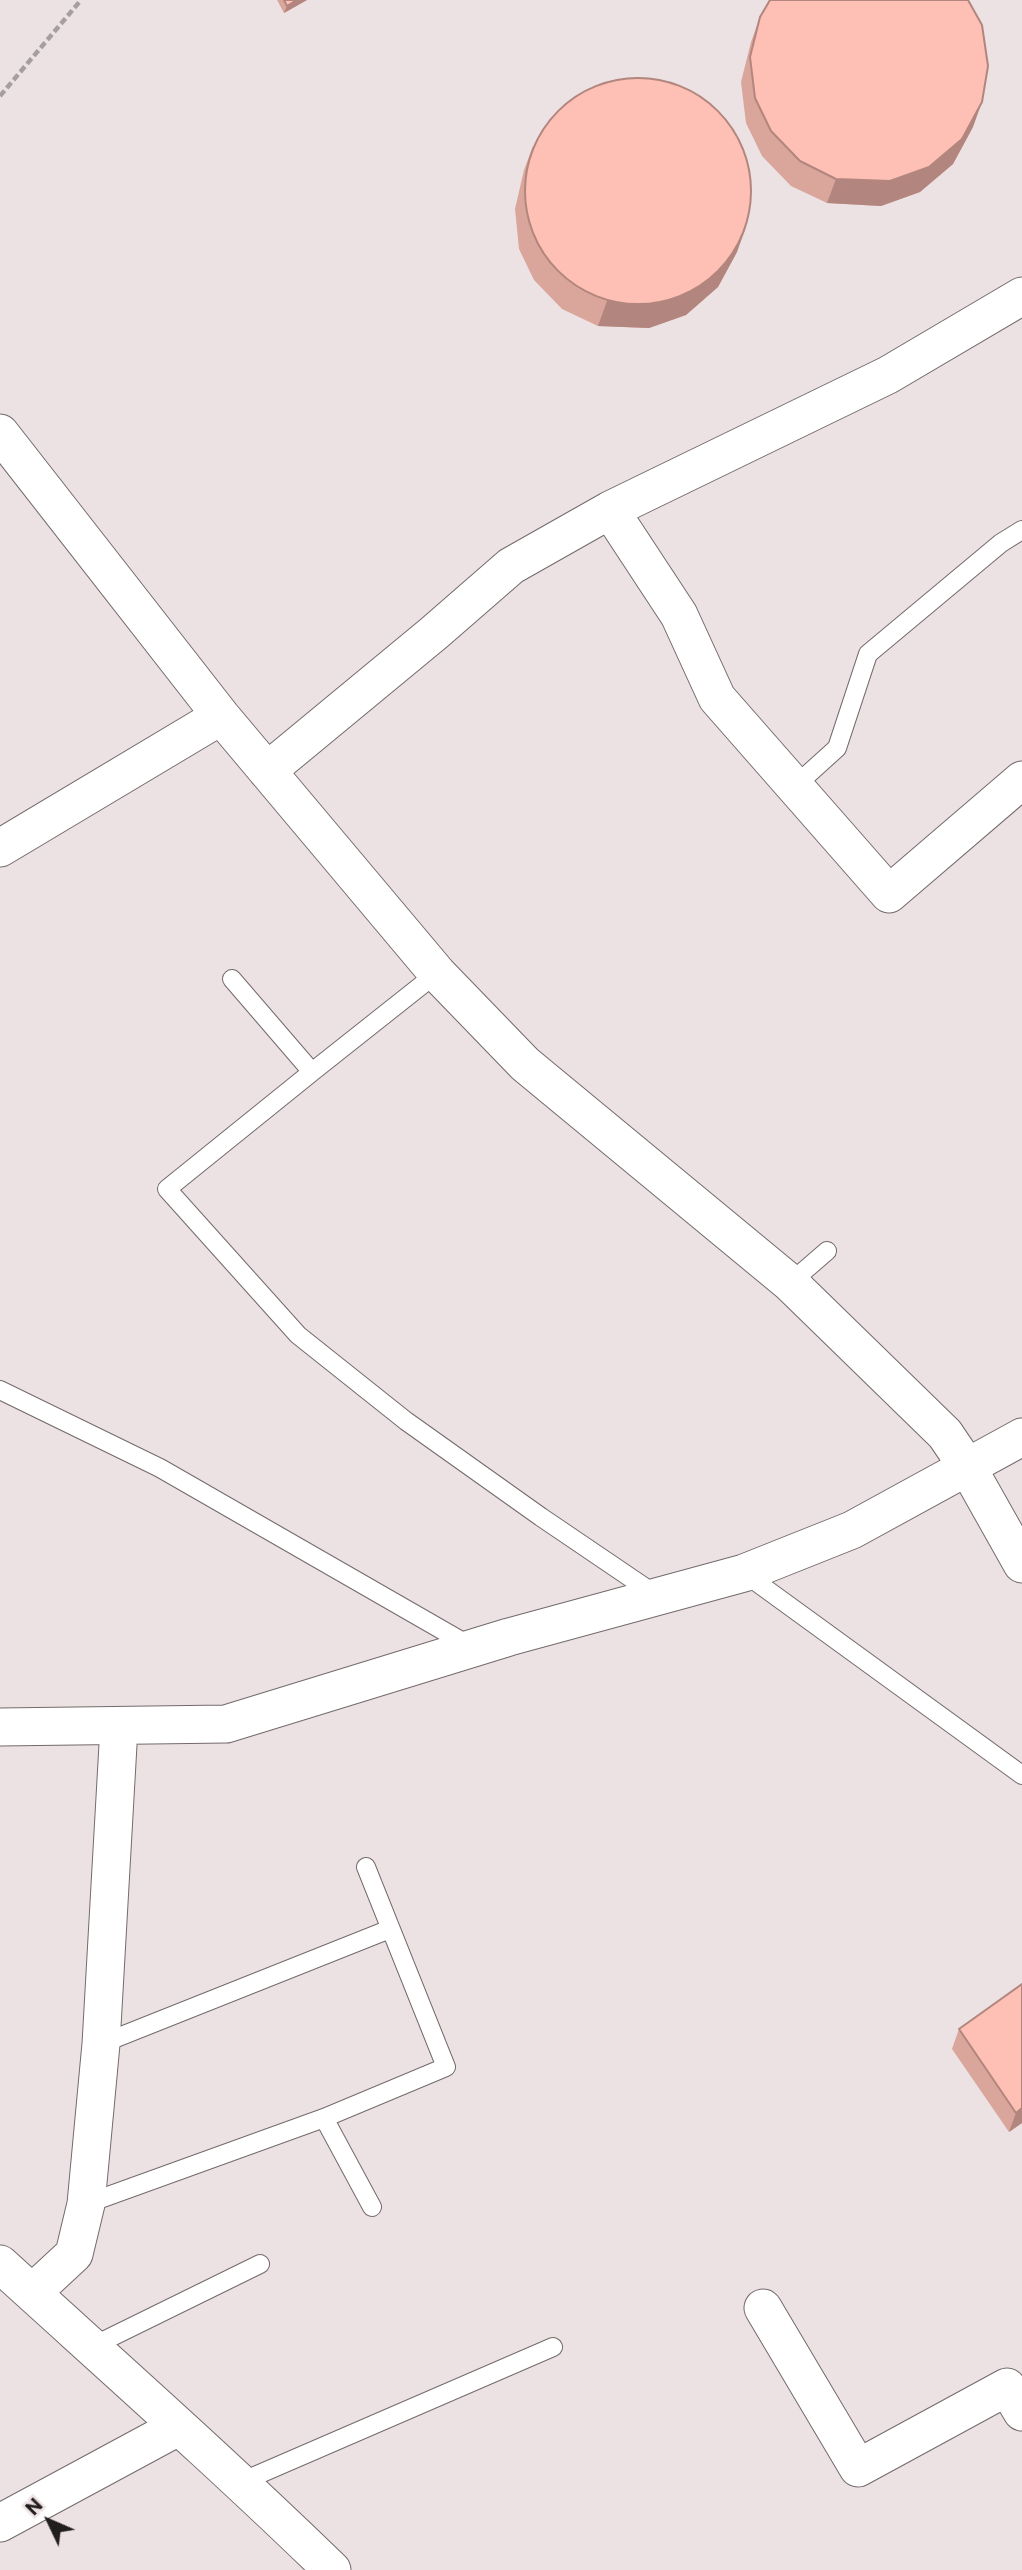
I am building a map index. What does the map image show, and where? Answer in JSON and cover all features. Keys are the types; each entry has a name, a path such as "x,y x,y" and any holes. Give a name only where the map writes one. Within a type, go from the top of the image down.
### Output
{"street":[{"path":"267,771 434,634 511,566 610,510 888,375 1022,296"},
{"path":"0,433 221,716 437,972 525,1065 790,1283 945,1434 968,1468 1022,1564"},
{"path":"610,510 679,615 717,698 889,894 1022,780"},
{"path":"0,848 221,716"},
{"path":"0,1727 226,1724 473,1648 744,1573 852,1530 1022,1437"},
{"path":"32,2293 74,2254 86,2204 101,2044 119,1727"},
{"path":"0,2264 242,2482 332,2570"},
{"path":"763,2308 858,2468 1007,2387 1022,2412"},
{"path":"0,2523 178,2427"}],"lane":[{"path":"795,786 836,748 842,737 868,654 1001,543 1022,530"},
{"path":"437,972 167,1189 298,1335 406,1421 659,1597"},
{"path":"232,979 312,1072"},
{"path":"790,1283 827,1251"},
{"path":"0,1390 160,1468 473,1648"},
{"path":"744,1573 1022,1775"},
{"path":"86,2204 324,2118 446,2067 366,1867"},
{"path":"101,2044 390,1929"},
{"path":"324,2118 372,2207"},
{"path":"91,2347 260,2264"},
{"path":"242,2482 553,2347"}],"path":[{"path":"0,96 81,0"}],"building":[{"path":"284,0 297,0 287,6"},
{"path":"770,0 968,0 982,25 988,66 982,102 962,139 929,167 890,181 836,179 800,161 771,131 755,98 750,57 760,17"},
{"path":"627,78 649,78 681,86 718,111 743,148 751,191 743,234 718,271 681,296 649,304 627,304 585,291 551,263 533,234 525,202 525,180 538,138 566,104 595,86"},
{"path":"1022,1984 1022,2108 1016,2113 959,2029"}]}
